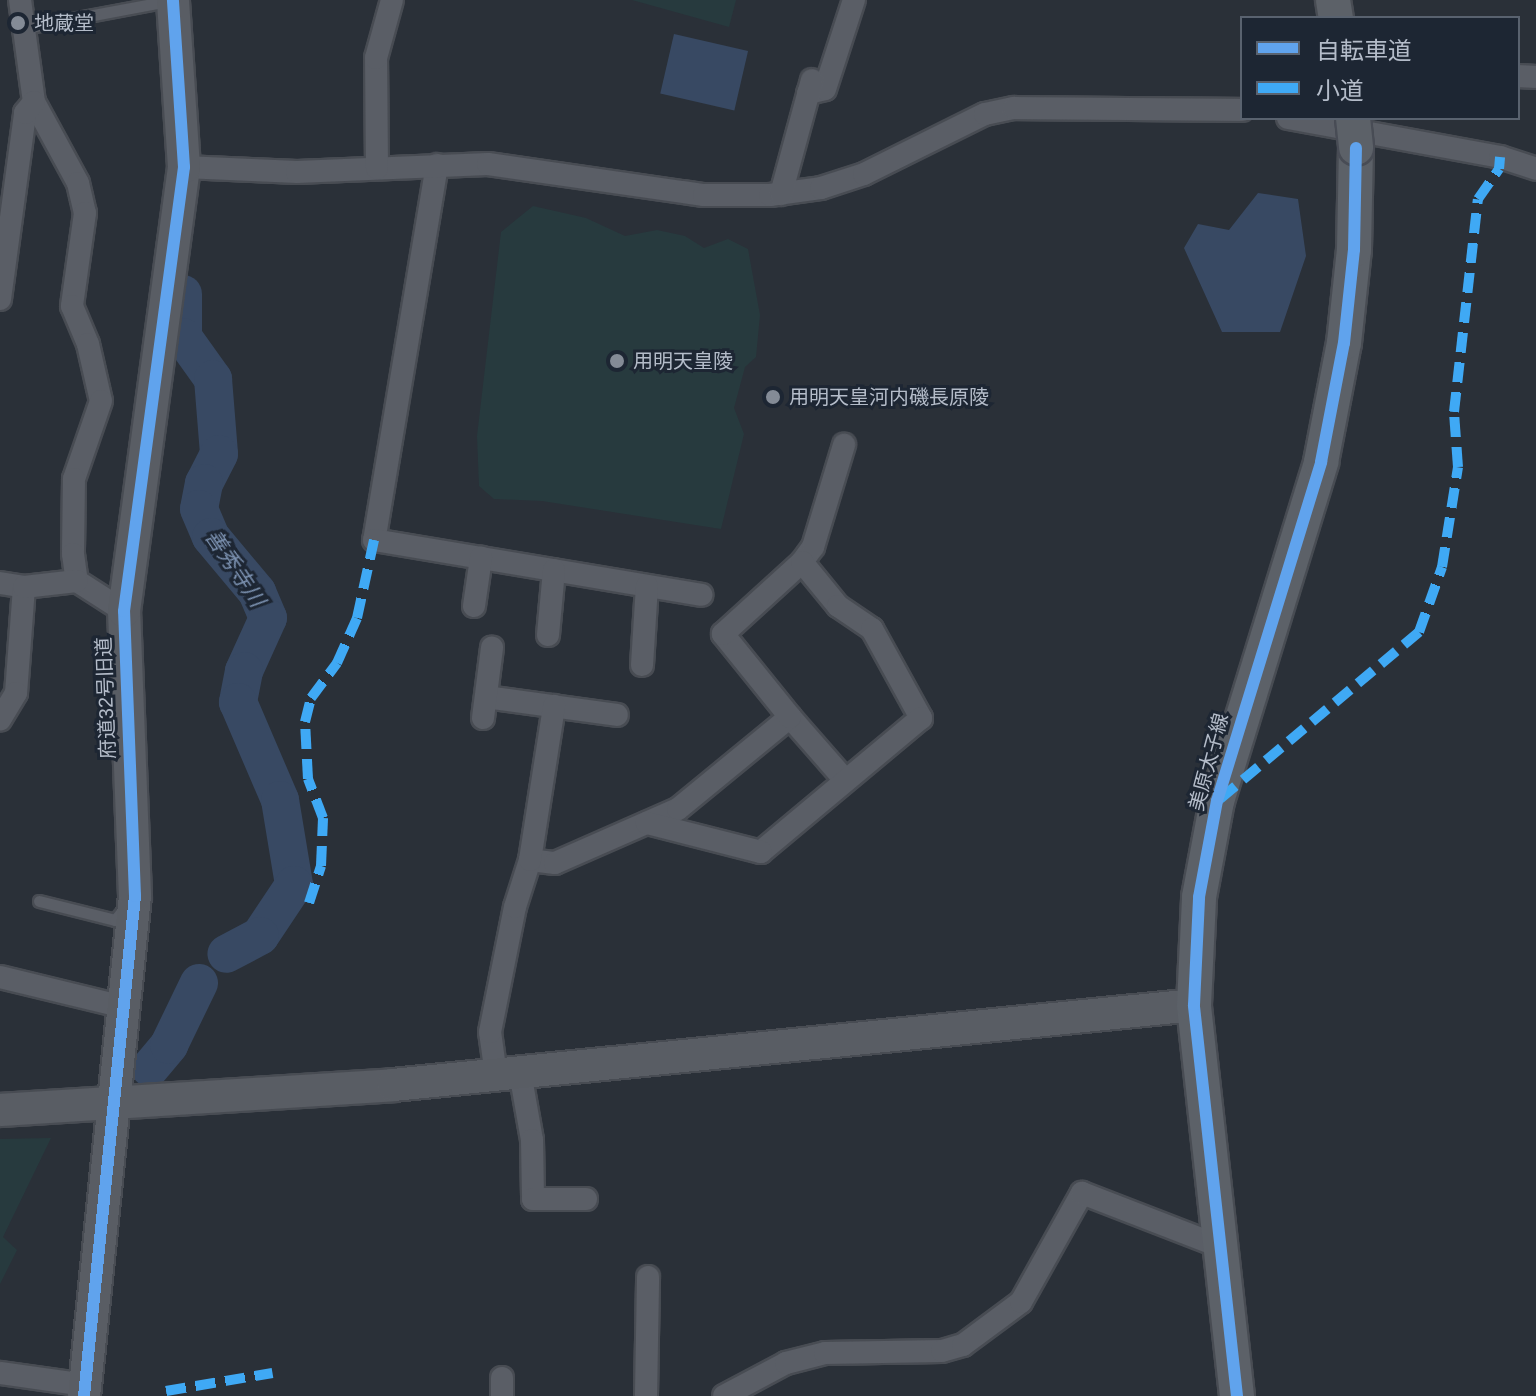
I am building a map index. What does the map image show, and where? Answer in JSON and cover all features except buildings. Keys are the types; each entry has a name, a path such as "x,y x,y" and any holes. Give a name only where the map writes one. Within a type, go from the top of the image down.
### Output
{"main road":[{"name":"美原太子線","path":"1237,1396 1194,1005 1199,897 1217,801 1321,462 1341,358 1354,250 1354,133"}],"street":[{"path":"20,0 34,102 78,183 85,213 72,306 88,344 101,401 74,479 71,519 77,581"},
{"name":"府道32号旧道","path":"85,1390 106,1212 112,1105 135,896 124,611 184,167 173,0"},
{"path":"377,168 376,58 392,0"},
{"path":"781,194 810,87 825,89 854,0"},
{"path":"0,299 25,113 34,102"},
{"path":"184,167 297,172 488,164 704,195 781,194 821,188 864,174 985,114 1014,108 1240,110"},
{"path":"1299,120 1500,157 1536,169"},
{"path":"437,165 374,540 701,595"},
{"path":"844,445 813,547 802,562 723,634 845,780"},
{"path":"474,606 481,558"},
{"path":"647,823 761,852 921,718 872,629 838,606 802,562"},
{"path":"548,635 554,570"},
{"path":"0,583 24,587 77,581 124,611"},
{"path":"642,665 647,586"},
{"path":"0,720 16,693 24,587"},
{"path":"492,648 484,707 554,706 617,715"},
{"path":"554,706 530,860 515,907 490,1032 532,1140 533,1199 586,1199"},
{"path":"530,860 555,863 678,809 790,717"},
{"path":"0,977 124,1007"},
{"path":"0,1110 112,1105 508,1073 1194,1005"},
{"path":"724,1396 786,1363 825,1353 942,1351 963,1345 1021,1302 1082,1193 1221,1247"},
{"path":"646,1396 648,1277"},
{"path":"0,1373 85,1390"}],"lane":[{"path":"24,28 173,0"},
{"path":"39,901 115,920 135,896"}],"green space":[{"path":"632,0 736,0 729,27"},
{"path":"533,206 586,218 625,236 657,230 685,236 704,248 728,239 748,249 760,315 756,357 745,367 734,408 744,434 721,529 542,501 494,499 479,486 477,436 501,232"},
{"path":"51,1138 3,1237 17,1250 0,1284 0,1139"}],"water":[{"path":"674,34 748,51 734,111 660,93"},
{"path":"1258,193 1298,199 1306,256 1280,332 1222,332 1184,248 1198,224 1229,230"}],"waterway":[{"name":"善秀寺川","path":"183,294 183,337 213,379 219,454 204,483 199,509 211,537 257,592 268,618 244,671 238,702 280,800 294,885 260,936 226,954"},
{"name":"善秀寺川","path":"150,1068 169,1045 199,983"}],"marked path":[{"path":"1220,799 1419,632 1442,567 1458,467 1454,412 1478,199 1499,169 1500,157"},
{"path":"309,903 321,866 323,818 308,779 305,722 311,698 337,663 357,618 374,540"},
{"path":"166,1391 272,1373"}],"cycle path":[{"path":"84,1396 135,896 124,611 184,167 173,0"},
{"path":"1237,1396 1194,1005 1199,897 1217,801 1321,462 1344,343 1354,250 1356,148"}],"place":[{"name":"地蔵堂","path":"18,23"},
{"name":"用明天皇陵","path":"617,361"},
{"name":"用明天皇河内磯長原陵","path":"773,397"}]}
